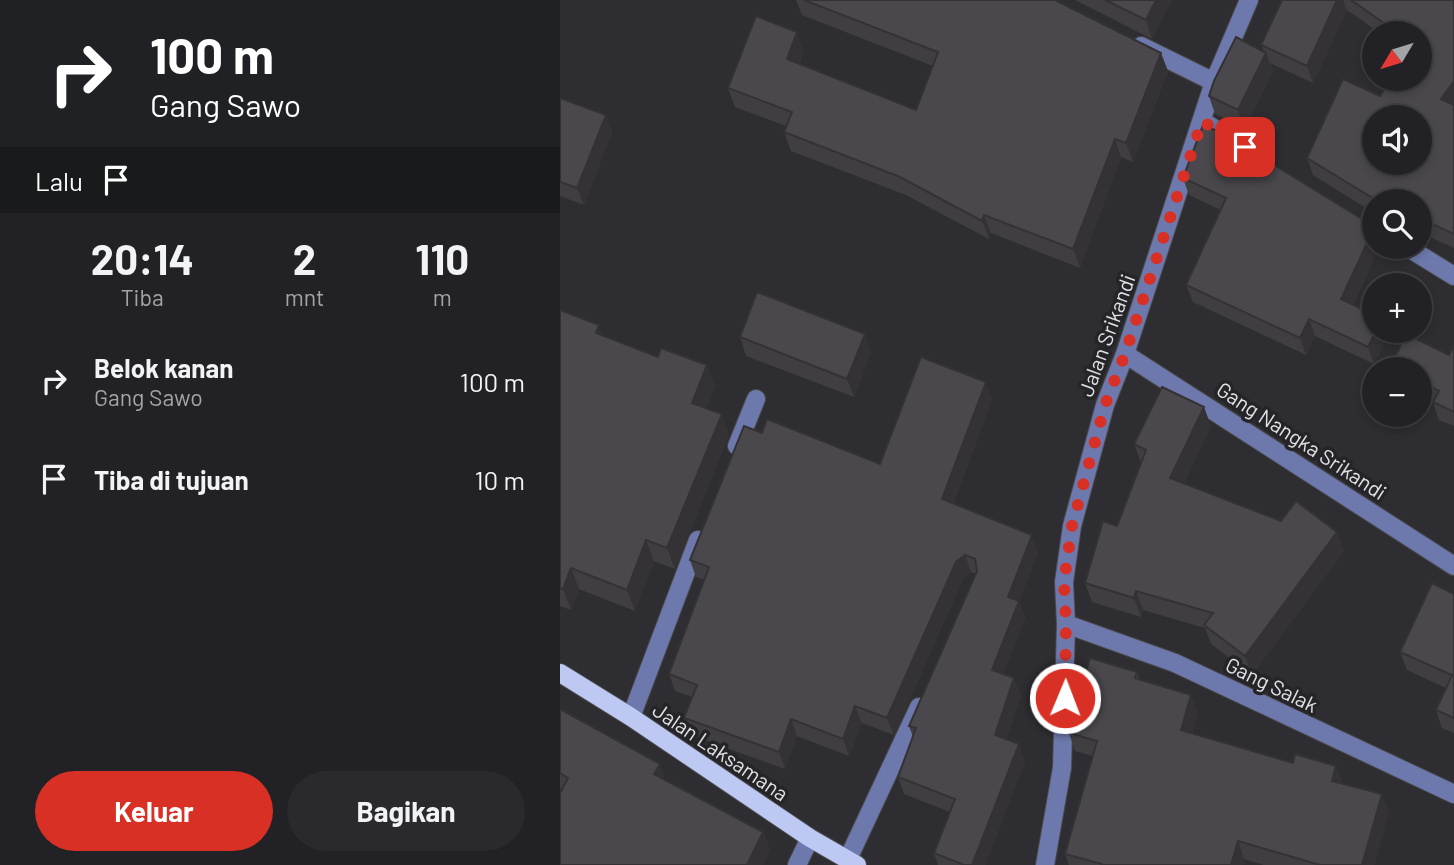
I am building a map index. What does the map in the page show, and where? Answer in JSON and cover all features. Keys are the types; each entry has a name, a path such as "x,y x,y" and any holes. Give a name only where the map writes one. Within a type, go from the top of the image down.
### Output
{"main road":[{"name":"Jalan Laksamana","path":"560,673 631,717 810,838 853,862"}],"street":[{"name":"Jalan Srikandi","path":"1045,865 1062,768 1066,624 1064,582 1072,526 1105,405 1125,354 1214,82 1249,0"},
{"path":"1120,35 1214,82"},
{"path":"1202,121 1259,156"},
{"path":"1426,259 1454,276"},
{"name":"Gang Nangka Srikandi","path":"1125,354 1454,566"},
{"path":"730,463 756,400"},
{"path":"631,717 704,526"},
{"name":"Gang Salak","path":"1066,624 1175,663 1454,794"},
{"path":"853,862 927,690"},
{"path":"797,865 810,838"}],"building":[{"path":"804,0 1055,0 1161,53 1126,143 1115,139 1073,249 984,215 982,221 900,177 784,132 792,112 728,88 756,16 797,32 787,59 916,110 938,52"},
{"path":"1105,0 1156,0 1146,20"},
{"path":"1282,0 1337,0 1307,66 1261,45"},
{"path":"1351,0 1454,0 1454,81 1441,99 1454,105 1454,234 1432,224 1432,189 1362,189 1362,192 1307,158 1343,79 1362,88 1362,91 1380,96 1383,91 1432,91 1432,21 1381,21"},
{"path":"1236,37 1266,53 1238,110 1209,96"},
{"path":"560,98 606,115 577,188 560,182"},
{"path":"1203,125 1224,134 1362,219 1362,254 1341,299 1362,309 1362,343 1370,343 1368,347 1309,319 1300,338 1186,285 1226,198 1183,178"},
{"path":"757,292 865,334 847,379 740,337"},
{"path":"560,310 599,325 596,333 658,357 661,348 707,365 692,403 722,414 667,548 646,540 627,590 571,568 563,589 560,588"},
{"path":"1402,343 1424,343 1449,355 1454,345 1454,412 1433,402 1439,391 1432,388 1432,357 1395,357"},
{"path":"921,357 986,382 942,499 1032,535 1008,597 1019,601 992,670 1014,678 995,735 1019,744 972,865 964,865 934,853 955,799 898,777 916,728 909,726 977,571 975,559 965,555 956,562 887,718 855,706 843,739 791,719 779,752 684,718 697,685 669,674 709,567 690,560 744,426 762,433 767,419 880,464"},
{"path":"1162,387 1204,407 1170,478 1281,521 1296,501 1337,532 1245,656 1204,625 1213,613 1136,591 1134,598 1085,583 1103,521 1117,526 1146,450 1134,444"},
{"path":"1432,583 1454,594 1454,718 1436,710 1452,675 1400,652"},
{"path":"1090,658 1137,672 1135,678 1191,695 1181,730 1293,763 1295,754 1336,766 1332,781 1382,794 1362,865 1320,865 1238,841 1231,865 1102,865 1065,854 1097,741 1069,733"},
{"path":"560,709 660,764 654,774 763,832 747,865 560,865 560,793 568,778 560,773"}],"route":[{"path":"1065,698 1064,582 1072,526 1105,405 1125,354 1202,121 1245,147"}]}
